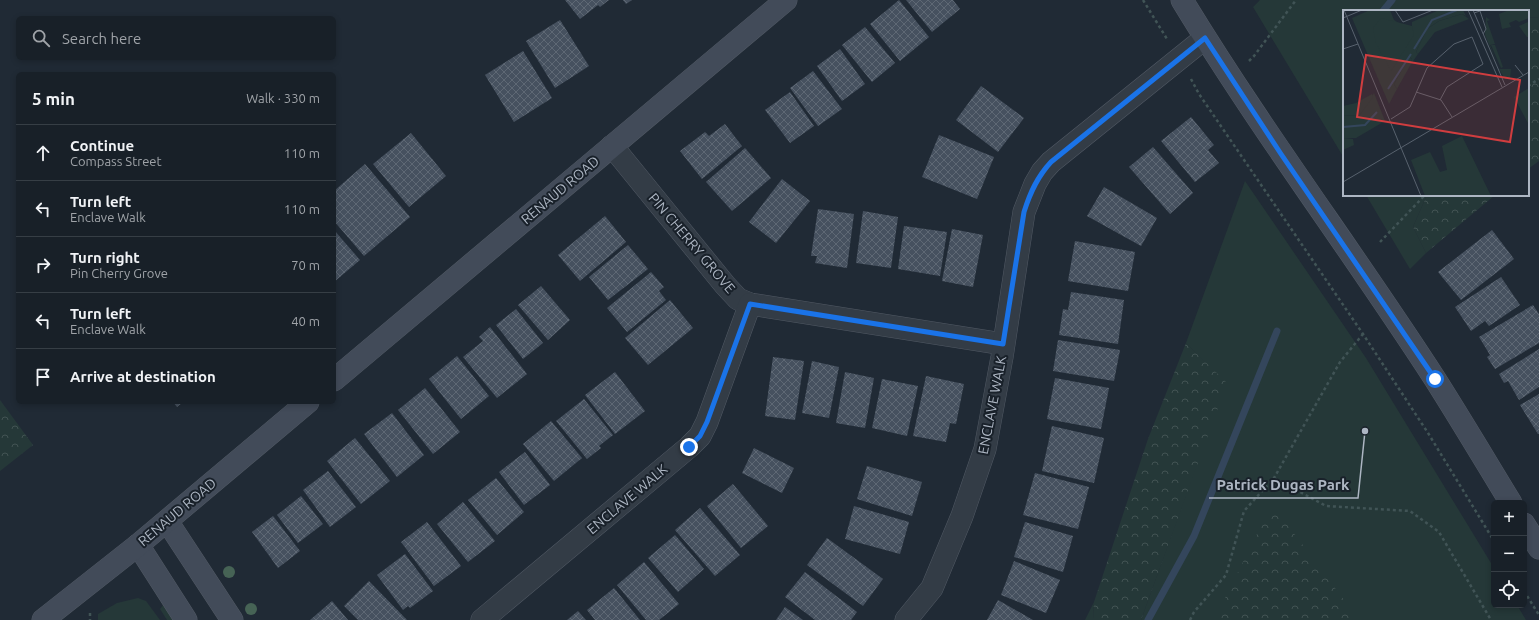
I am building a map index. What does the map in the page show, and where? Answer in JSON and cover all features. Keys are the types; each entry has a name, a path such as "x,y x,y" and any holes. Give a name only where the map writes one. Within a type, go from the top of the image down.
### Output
{"street":[{"name":"RENAUD ROAD","path":"336,378 786,0"},
{"path":"1182,0 1205,38 1281,154 1435,379 1509,500"},
{"name":"ENCLAVE WALK","path":"906,620 932,588 962,516 986,448 1024,212 1028,198 1042,172 1051,162 1178,58 1205,38"},
{"name":"PIN CHERRY GROVE","path":"612,146 738,299 750,304 1003,344"},
{"name":"ENCLAVE WALK","path":"482,620 689,447 700,436 707,422 750,304"},
{"name":"RENAUD ROAD","path":"43,620 138,545 306,404"},
{"path":"167,521 232,620"},
{"path":"1527,529 1539,548"},
{"path":"138,545 186,620"}],"path":[{"path":"1143,0 1199,94 1363,334 1428,433 1491,536"},
{"path":"1231,78 1254,56 1296,0"},
{"path":"1529,85 1539,79"},
{"path":"1380,242 1424,196"},
{"path":"1190,620 1194,612 1226,576 1244,511 1274,478 1340,362 1363,334"},
{"path":"1274,478 1326,506 1410,511 1439,532 1491,620"},
{"path":"1527,596 1539,615"},
{"path":"90,613 90,620"}],"green space":[{"path":"1260,0 1539,0 1539,17 1529,18 1529,10 1343,10 1343,156 1253,7"},
{"path":"1539,17 1539,161 1529,168 1529,18"},
{"path":"1245,181 1366,358 1491,563 1491,608 1519,608 1526,620 1141,620 1226,383 1186,343"},
{"path":"1367,196 1427,196 1413,227 1426,253 1410,269"},
{"path":"1427,196 1494,196 1426,253 1413,227"},
{"path":"1186,343 1227,383 1141,620 1093,620 1094,602 1148,439"},
{"path":"0,400 33,445 0,471"},
{"path":"1272,504 1359,620 1214,620"},
{"path":"138,598 146,601 160,620 98,620 98,614 117,603"},
{"path":"1094,602 1093,620 1085,620"},
{"path":"163,605 166,605 180,620 167,620 160,609"}],"building":[{"path":"565,0 609,0 600,7 598,5 580,19"},
{"path":"623,0 632,0 626,4"},
{"path":"899,0 929,37 900,61 870,24"},
{"path":"906,0 953,0 960,9 932,32"},
{"path":"560,20 589,66 555,88 526,41"},
{"path":"865,27 895,63 872,82 842,45"},
{"path":"840,49 865,84 842,101 817,66"},
{"path":"523,51 552,98 514,122 485,75"},
{"path":"813,71 842,109 818,126 790,88"},
{"path":"981,86 1024,118 998,152 956,120"},
{"path":"790,92 814,126 790,143 765,110"},
{"path":"1191,117 1214,145 1208,150 1219,163 1195,182 1161,141"},
{"path":"725,124 742,146 702,179 680,151 705,132 709,136"},
{"path":"411,133 446,176 409,207 373,164"},
{"path":"939,135 994,157 977,199 922,177"},
{"path":"1153,147 1193,193 1170,214 1129,167"},
{"path":"745,148 771,178 732,211 706,182"},
{"path":"365,164 410,217 364,256 336,223 336,189"},
{"path":"782,179 810,201 776,243 749,222"},
{"path":"1104,187 1157,218 1141,246 1087,216"},
{"path":"818,209 854,214 847,268 815,263 817,256 811,256"},
{"path":"863,211 898,217 891,268 856,263"},
{"path":"605,216 626,242 580,281 558,255"},
{"path":"904,226 947,232 940,276 898,269"},
{"path":"952,229 983,235 973,287 942,281"},
{"path":"1492,230 1514,259 1461,300 1438,272"},
{"path":"336,232 360,260 336,280"},
{"path":"1075,241 1135,252 1128,291 1068,281"},
{"path":"628,245 648,269 608,300 589,277"},
{"path":"651,272 664,287 659,291 666,300 627,332 607,308"},
{"path":"1501,277 1520,305 1489,326 1485,321 1471,331 1455,307"},
{"path":"541,286 570,320 548,340 518,305"},
{"path":"1071,292 1124,300 1118,344 1059,335 1063,309 1068,310"},
{"path":"670,300 693,328 648,365 625,338"},
{"path":"1533,305 1539,314 1539,343 1495,369 1487,357 1490,355 1479,337"},
{"path":"516,309 543,343 523,359 496,325"},
{"path":"490,327 527,374 497,398 463,357 483,341 479,337"},
{"path":"1058,340 1120,350 1114,381 1053,371"},
{"path":"1539,349 1539,387 1519,400 1508,381 1504,383 1499,374"},
{"path":"457,356 489,396 461,419 429,379"},
{"path":"773,357 804,361 795,420 765,416"},
{"path":"812,361 839,367 829,418 802,413"},
{"path":"615,372 645,411 615,434 585,395"},
{"path":"845,372 874,378 865,428 836,423"},
{"path":"926,376 964,384 956,424 950,423 946,442 913,436"},
{"path":"1055,378 1109,388 1101,429 1047,419"},
{"path":"882,379 918,386 907,436 872,428"},
{"path":"425,388 460,432 433,454 398,410"},
{"path":"1539,394 1539,434 1538,434 1520,405"},
{"path":"584,399 613,435 599,446 601,448 587,459 556,421"},
{"path":"392,413 424,455 397,477 364,434"},
{"path":"551,421 582,458 554,481 523,444"},
{"path":"1052,426 1104,438 1094,483 1042,471"},
{"path":"355,438 390,481 361,504 327,461"},
{"path":"754,448 794,468 782,493 742,473"},
{"path":"525,452 550,485 524,505 499,472"},
{"path":"867,466 922,482 912,516 857,499"},
{"path":"328,471 356,507 330,527 303,490"},
{"path":"1035,473 1089,487 1078,529 1023,515"},
{"path":"496,478 524,512 497,535 468,500"},
{"path":"733,484 768,526 741,548 707,506"},
{"path":"301,496 323,524 298,543 277,515"},
{"path":"463,502 495,541 468,562 437,524"},
{"path":"854,506 909,522 900,554 845,539"},
{"path":"700,508 740,555 715,576 675,530"},
{"path":"273,516 300,551 278,568 252,532"},
{"path":"427,522 461,566 434,586 401,542"},
{"path":"1025,522 1073,536 1063,572 1014,557"},
{"path":"675,535 704,569 678,592 648,558"},
{"path":"827,538 883,579 863,606 807,565"},
{"path":"405,554 433,591 410,608 408,606 403,610 377,575"},
{"path":"1014,561 1060,580 1046,613 1001,595"},
{"path":"644,562 679,604 659,620 646,620 617,585"},
{"path":"805,572 857,612 851,620 815,620 785,597"},
{"path":"369,581 407,620 358,620 344,606"},
{"path":"614,588 640,620 595,620 587,610"},
{"path":"998,600 1033,620 987,620"},
{"path":"332,601 348,620 310,620"},
{"path":"785,607 803,620 776,620"},
{"path":"578,611 586,620 567,620"}],"waterway":[{"path":"1384,10 1392,0"},
{"path":"1148,620 1194,536 1277,331"}],"place":[{"name":"Patrick Dugas Park","path":"1365,431"}],"route":[{"path":"689,447 700,436 707,422 750,304 1003,344 1024,212 1034,184 1051,162 1178,58 1205,38 1281,154 1435,379"}]}
